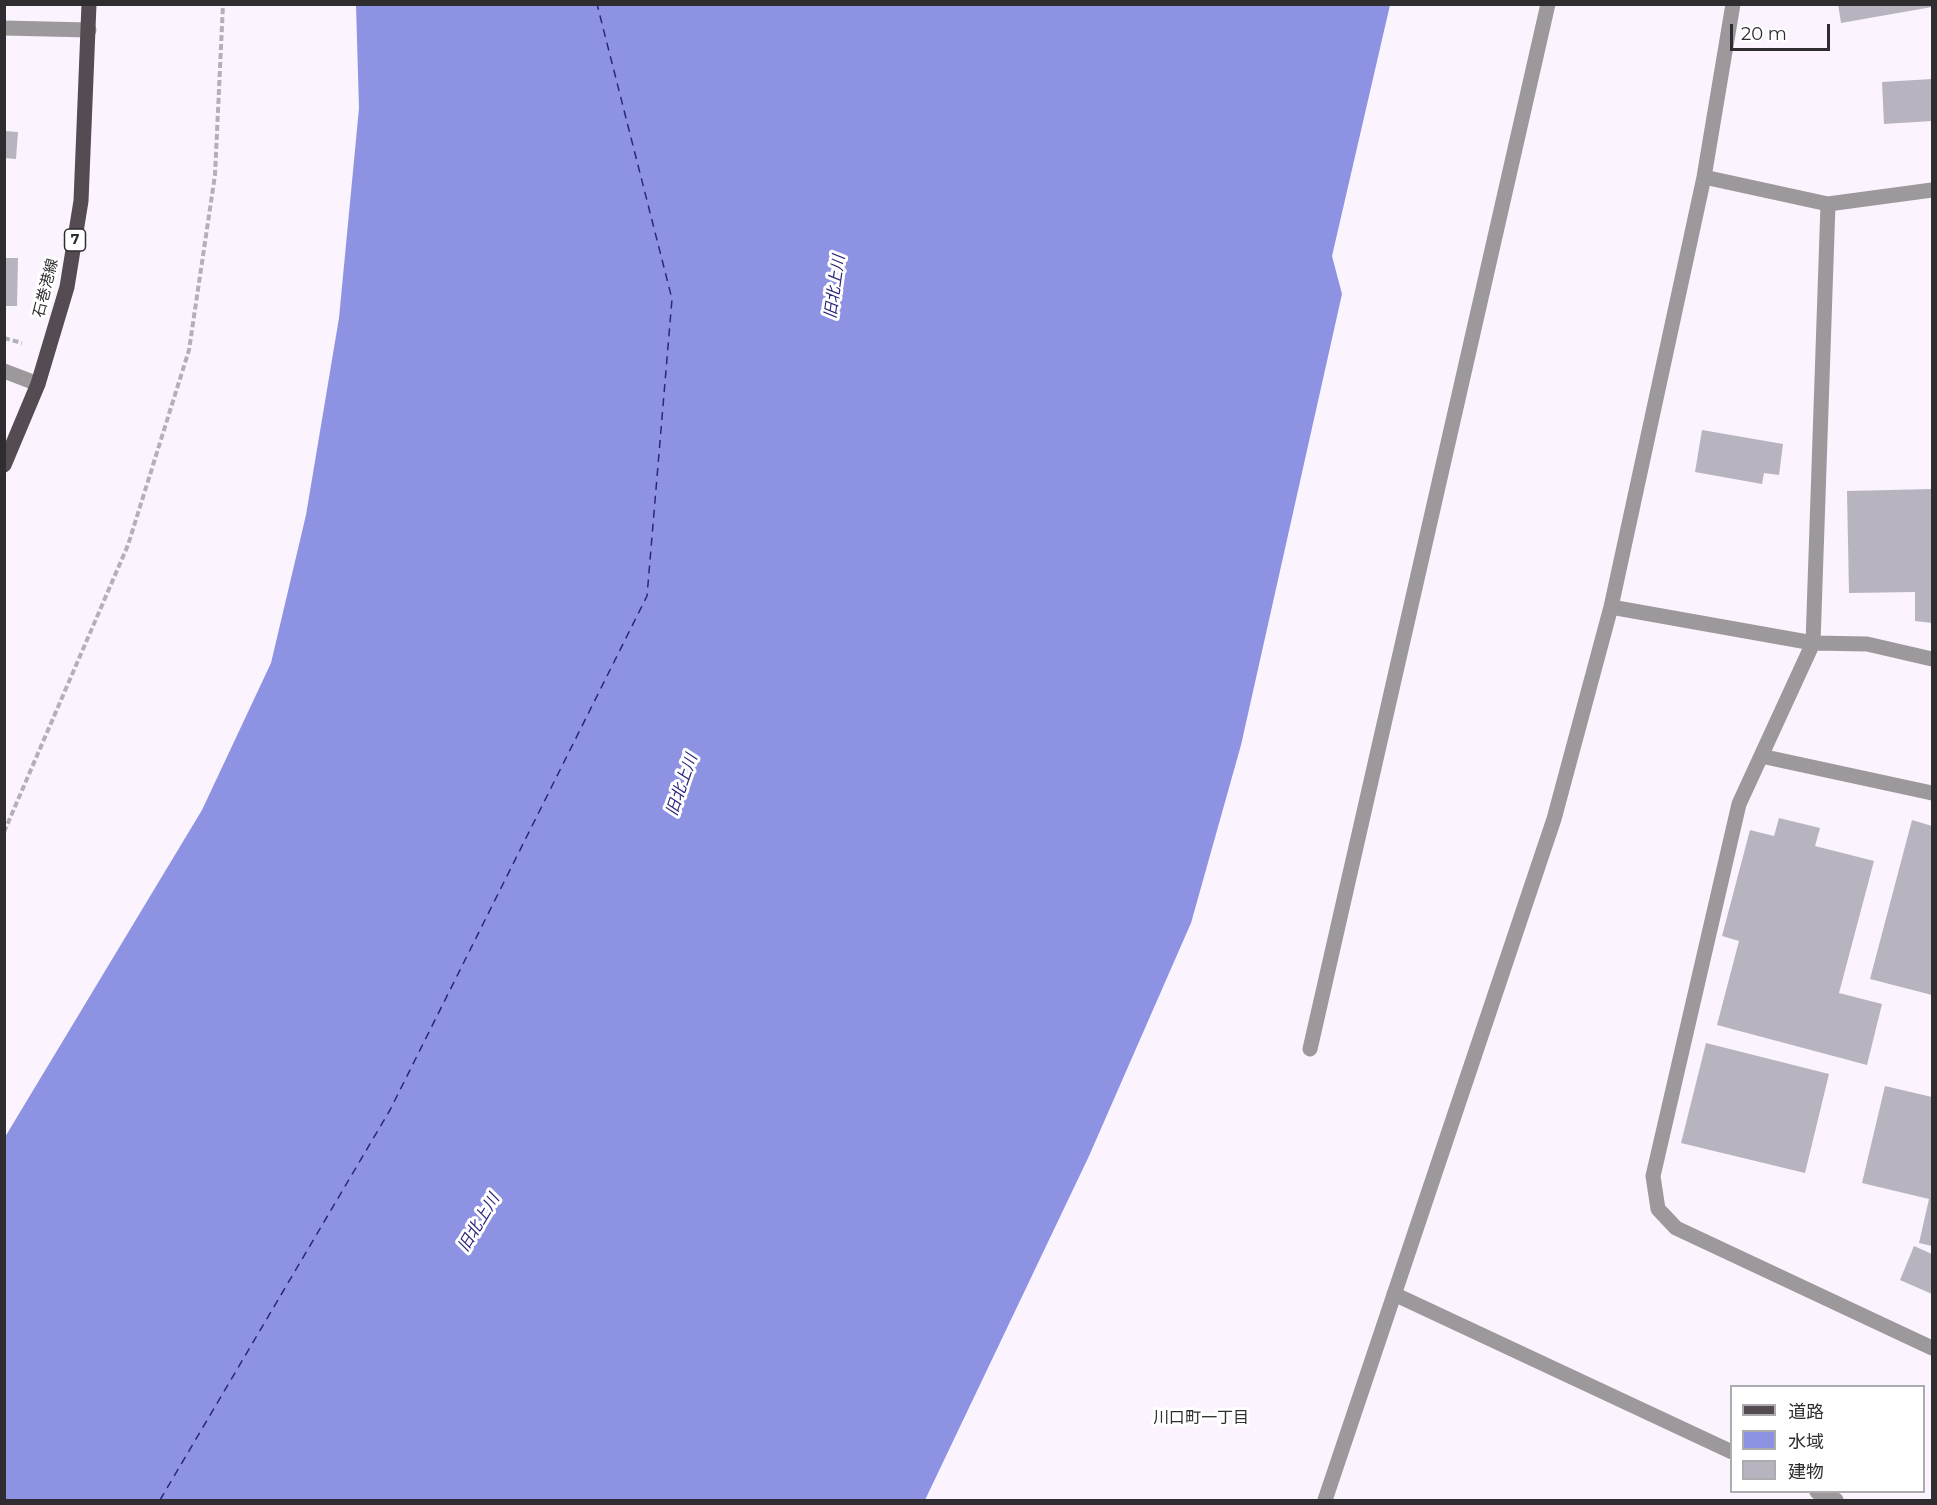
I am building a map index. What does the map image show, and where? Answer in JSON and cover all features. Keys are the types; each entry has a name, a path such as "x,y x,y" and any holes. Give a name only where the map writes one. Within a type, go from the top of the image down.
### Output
{"main road":[{"name":"石巻港線","path":"4,465 38,384 67,287 81,201 89,4"}],"street":[{"path":"1310,1049 1548,4"},
{"path":"1325,1500 1554,819 1611,607 1704,177 1733,4"},
{"path":"4,28 89,30"},
{"path":"1704,177 1828,204 1932,190"},
{"path":"1828,204 1813,643 1739,804 1653,1176 1658,1209 1676,1228 1932,1348"},
{"path":"4,371 38,384"},
{"path":"1611,607 1813,643 1867,644 1932,659"},
{"path":"1761,756 1932,793"},
{"path":"1394,1294 1730,1452"},
{"path":"1820,1493 1836,1500"}],"path":[{"path":"4,832 128,545 189,350 215,175 223,4"},
{"path":"4,338 22,343"}],"water":[{"name":"旧北上川","path":"356,5 1390,5 1332,256 1342,294 1241,745 1191,923 1089,1156 925,1500 5,1500 5,1137 202,810 271,663 306,515 339,318 359,108"}],"building":[{"path":"1838,4 1932,4 1932,7 1841,23"},
{"path":"1932,79 1932,121 1884,124 1882,82"},
{"path":"4,131 18,132 16,159 4,158"},
{"path":"4,258 18,258 17,306 4,306"},
{"path":"1702,430 1783,444 1779,475 1764,473 1762,484 1695,472"},
{"path":"1932,489 1932,623 1915,621 1915,592 1849,593 1847,491"},
{"path":"1779,818 1820,828 1815,846 1874,861 1839,993 1882,1004 1867,1065 1717,1025 1739,941 1722,936 1750,830 1774,836"},
{"path":"1912,820 1932,826 1932,995 1870,979"},
{"path":"1706,1043 1829,1074 1805,1173 1681,1143"},
{"path":"1885,1086 1932,1097 1932,1246 1919,1243 1929,1199 1862,1183"},
{"path":"1914,1246 1932,1254 1932,1294 1900,1280"}],"ferry route":[{"path":"160,1500 390,1110 647,596 672,299 597,4"}],"district":[{"name":"川口町一丁目","path":"1201,1418"}]}
